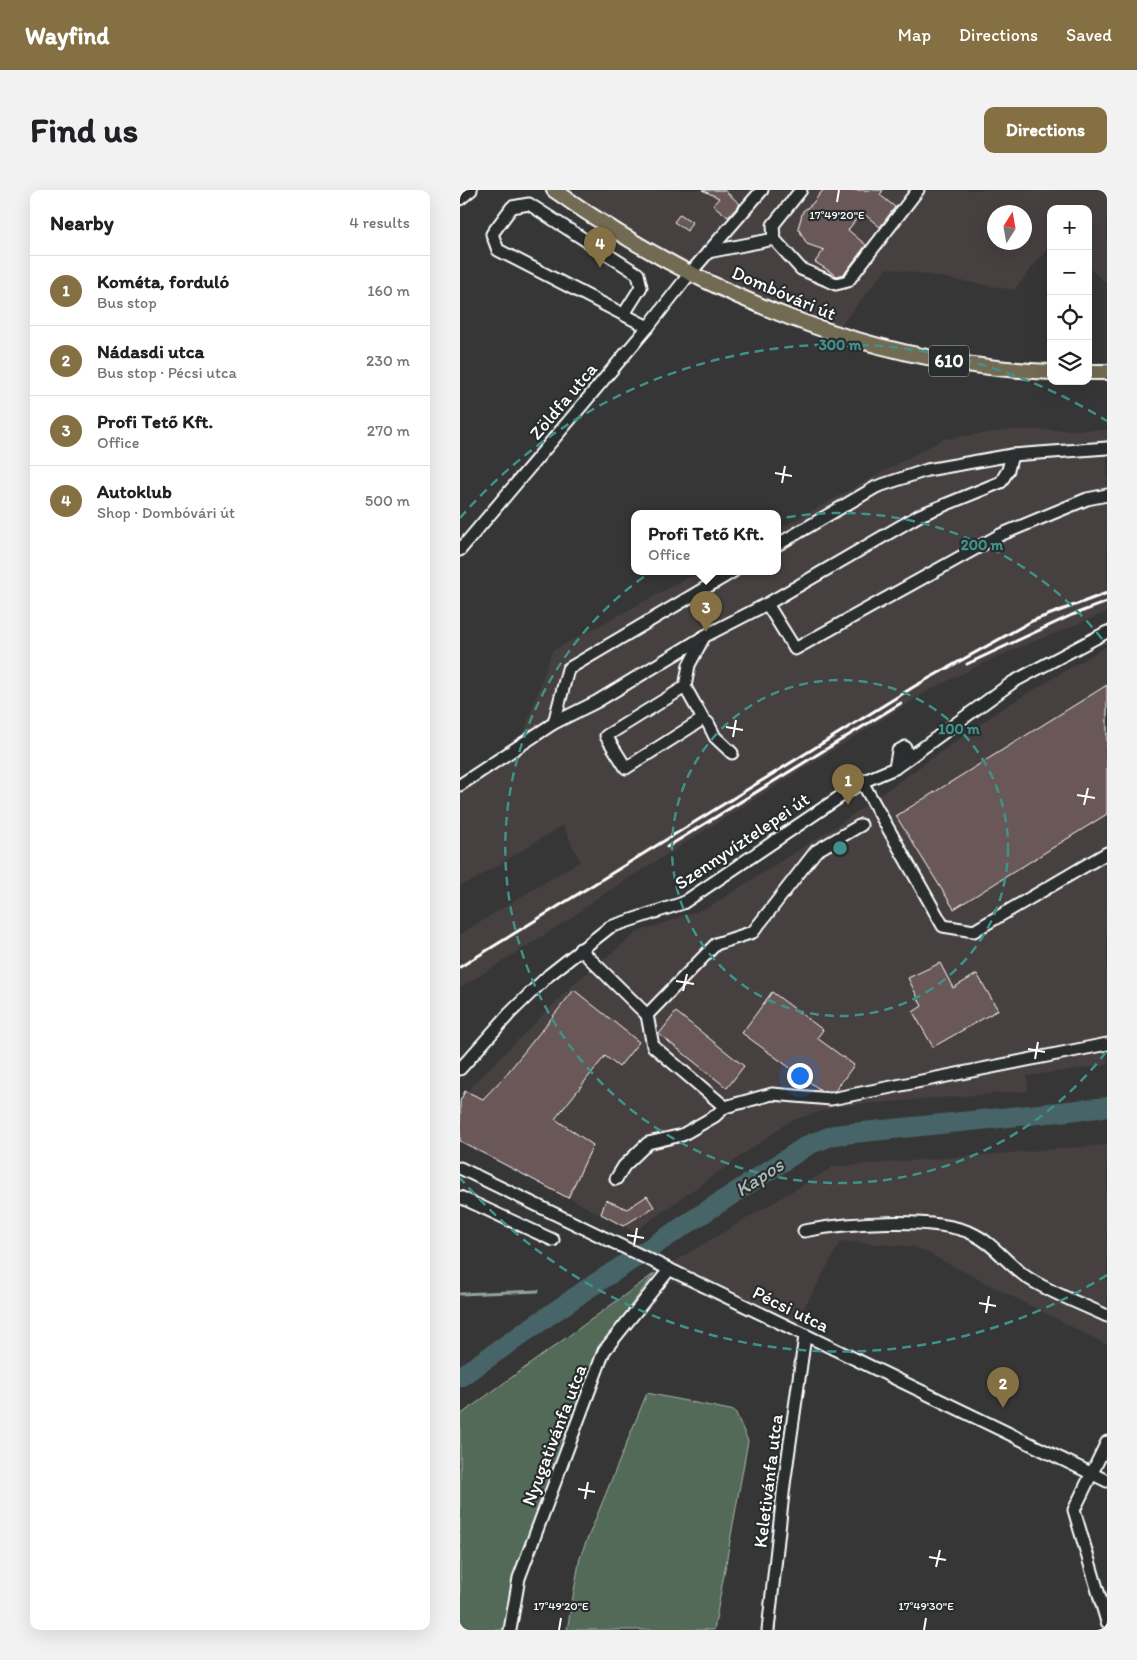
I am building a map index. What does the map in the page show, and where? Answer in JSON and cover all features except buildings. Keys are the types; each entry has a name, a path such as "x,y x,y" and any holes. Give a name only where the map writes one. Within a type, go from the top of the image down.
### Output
{"main road":[{"name":"Dombóvári út","path":"554,190 638,244 690,272 775,313 850,340 967,364 1047,372"},
{"path":"1092,372 1107,372"}],"street":[{"path":"460,199 471,190"},
{"name":"Zöldfa utca","path":"460,550 648,327 690,272 762,190"},
{"path":"802,190 773,225 774,239 801,269 836,284 848,281 918,190"},
{"path":"624,314 641,287 638,274 529,204 512,207 492,234 498,250 648,327"},
{"path":"708,252 774,239"},
{"path":"781,543 876,487 927,470 1012,455 1107,448"},
{"path":"460,785 554,723 596,702 704,636 767,604 920,515 1001,482 1008,470 1012,455"},
{"path":"767,604 795,648 1000,535 1087,499 1107,495"},
{"path":"554,723 568,669 727,575"},
{"name":"Szennyvíztelepei út","path":"460,1069 517,1007 580,949 610,927 683,903 862,782 899,765 1013,682 1107,632"},
{"path":"704,636 689,665 685,687 715,737 732,753"},
{"path":"685,687 606,736 626,768 703,719"},
{"path":"862,782 943,926 974,931 1107,853"},
{"path":"647,1015 716,944 753,932 816,851 861,825"},
{"path":"580,949 647,1015 653,1046 725,1107"},
{"path":"616,1179 624,1166 648,1143 682,1135 714,1116 725,1107 772,1094 831,1098 1107,1044"},
{"name":"Pécsi utca","path":"460,1168 1107,1482"},
{"path":"460,1197 553,1240"},
{"path":"804,1231 838,1224 942,1224 972,1233 992,1247 1026,1276 1107,1316"},
{"name":"Nyugativánfa utca","path":"510,1630 519,1578 604,1351 669,1270"},
{"name":"Keletivánfa utca","path":"768,1630 784,1485 805,1336"},
{"path":"1107,1442 1074,1510 1107,1622"}],"shaded area":[{"path":"546,190 1107,190 1107,284 1092,271 1092,205 1047,205 1047,249 1014,290 887,268 832,336 602,228"},
{"path":"1009,430 1107,430 1107,612 996,657 931,689 597,898 571,918 460,988 460,934 580,861 563,825 472,881 460,885 460,784 522,739 552,651 694,575 781,575 781,528 943,439"},
{"path":"1107,646 1107,1065 1027,1076 1028,1091 838,1106 790,1121 634,1232 460,1141 460,1108 471,1087 576,982 636,933 709,907 835,827 1000,710"},
{"path":"1107,1145 1107,1345 916,1247 841,1241 789,1335 655,1273 833,1167"}],"green space":[{"path":"655,1273 598,1349 525,1548 511,1630 460,1630 460,1415"},
{"path":"647,1393 735,1411 748,1441 714,1630 567,1630 580,1557"}],"waterway":[{"name":"Kapos","path":"460,1377 590,1287 808,1145 834,1135 1107,1107"},
{"path":"460,1294 538,1291"}],"railway":[{"path":"460,967 915,686 1032,621 1107,593"},
{"path":"967,664 1072,615 1107,602"},
{"path":"667,847 901,703"}],"place":[{"name":"Autoklub","path":"600,268"},
{"name":"Profi Tető Kft.","path":"706,632"},
{"name":"Kométa, forduló","path":"848,805"},
{"name":"Nádasdi utca","path":"1003,1408"}]}
